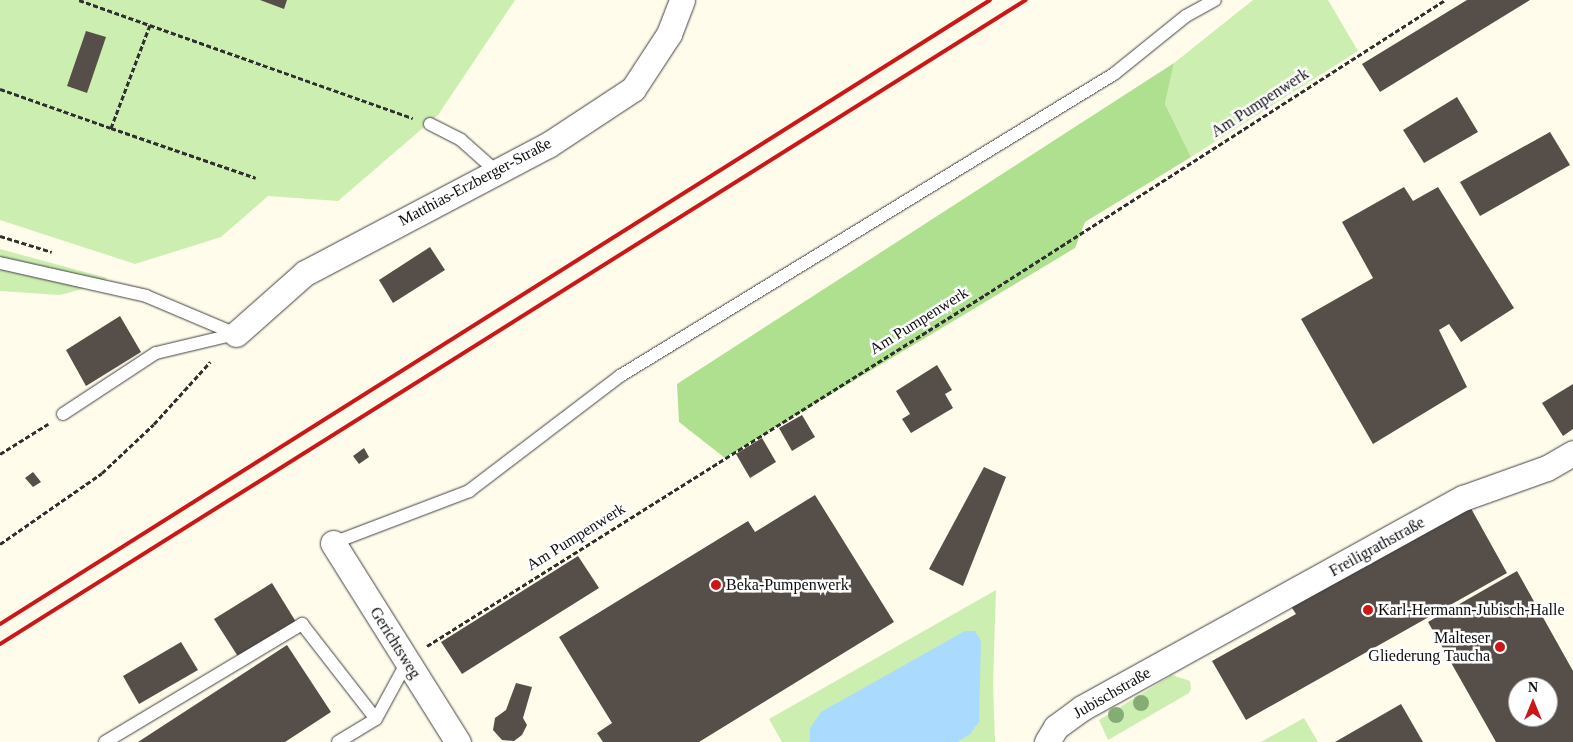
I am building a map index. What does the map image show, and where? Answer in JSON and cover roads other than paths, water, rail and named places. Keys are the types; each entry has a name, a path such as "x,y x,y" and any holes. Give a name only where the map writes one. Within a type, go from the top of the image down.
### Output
{"street":[{"name":"Matthias-Erzberger-Straße","path":"236,334 305,273 548,145 633,89 670,34 682,0"},
{"name":"Freiligrathstraße","path":"1185,652 1463,498 1548,468 1573,453"},
{"name":"Gerichtsweg","path":"333,543 458,742"},
{"name":"Jubischstraße","path":"1047,742 1056,727 1082,708 1185,652"}],"lane":[{"path":"333,543 469,491 620,376 1114,74 1186,16 1215,0"},
{"path":"430,124 461,140 496,171"},
{"path":"0,263 146,296 236,334"},
{"path":"63,414 156,353 236,334"},
{"path":"105,742 302,624 376,719"},
{"path":"338,742 376,719 407,662"}],"water":[{"path":"965,631 975,631 981,641 979,722 969,735 957,742 810,742 810,728 821,712"}],"railway":[{"path":"0,624 990,0"},
{"path":"0,644 1026,0"}],"place":[{"name":"Beka-Pumpenwerk","path":"716,585"},
{"name":"Karl-Hermann-Jubisch-Halle","path":"1368,610"},
{"name":"Malteser Gliederung Taucha","path":"1500,647"}]}
